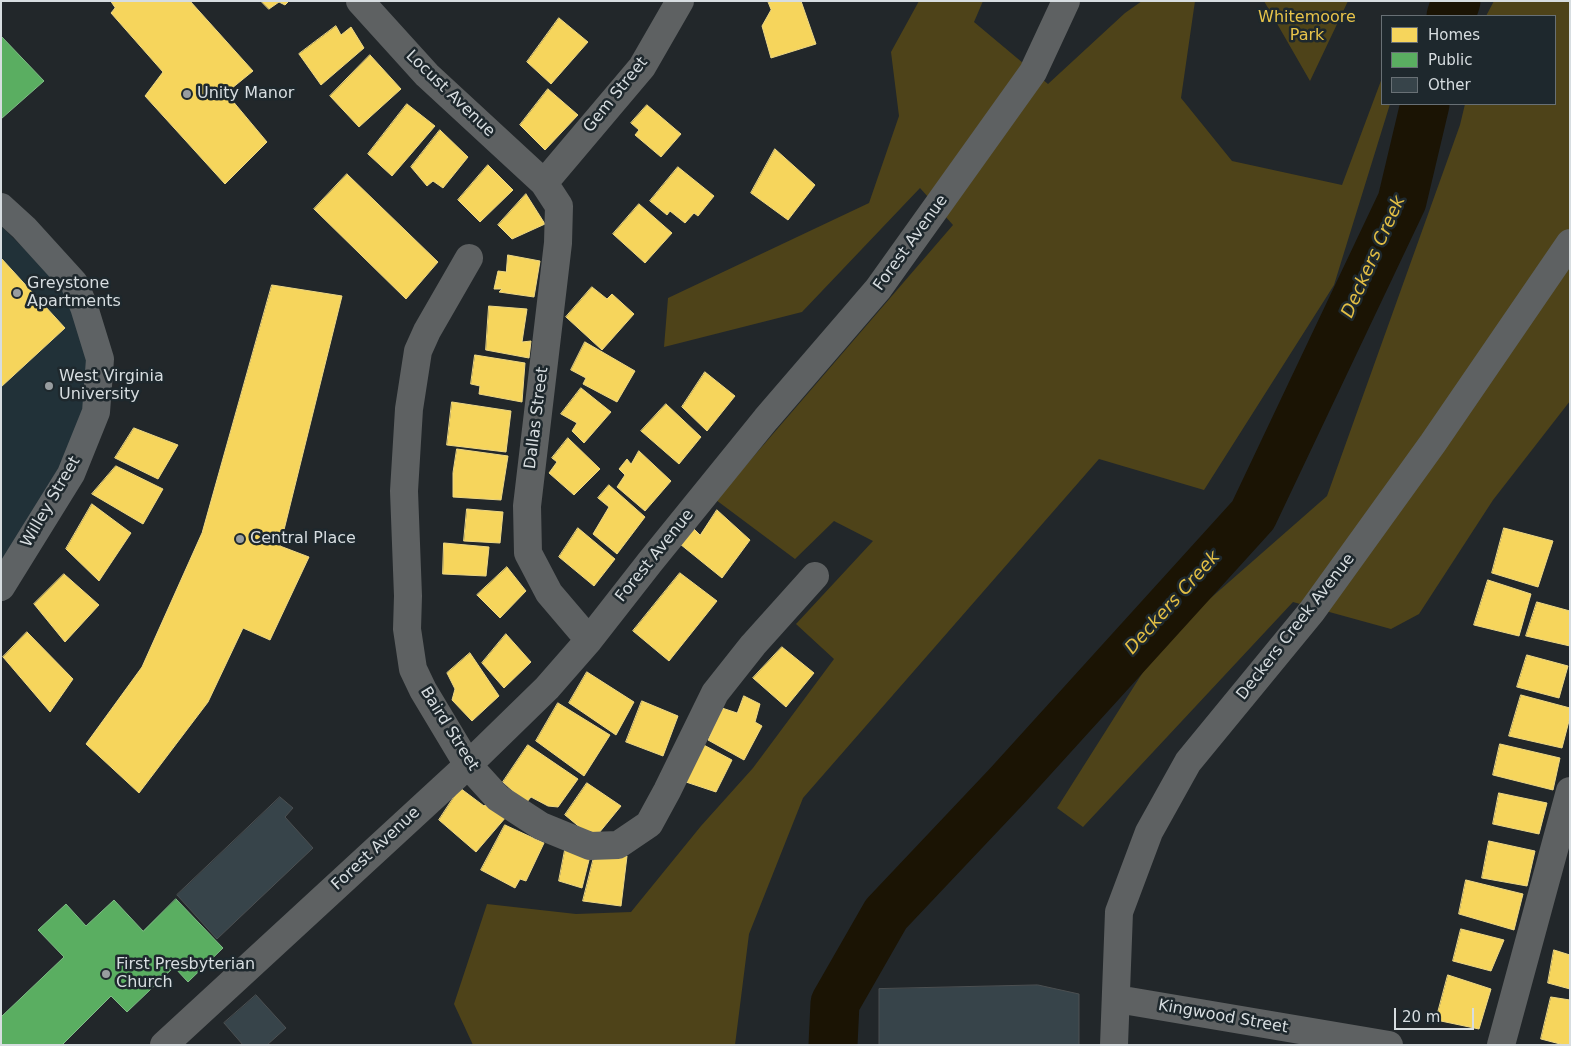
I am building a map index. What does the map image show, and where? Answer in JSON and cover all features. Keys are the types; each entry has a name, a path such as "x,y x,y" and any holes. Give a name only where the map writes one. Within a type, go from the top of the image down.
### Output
{"main road":[{"name":"Willey Street","path":"1,207 24,228 74,283 84,306 100,359 96,412 71,474 1,587"}],"street":[{"name":"Locust Avenue","path":"360,1 427,75 544,183"},
{"name":"Gem Street","path":"544,183 642,67 680,1"},
{"name":"Forest Avenue","path":"164,1045 468,765 547,688 589,640 766,419 878,289 1033,72 1066,1"},
{"name":"Dallas Street","path":"544,183 559,206 558,243 527,506 528,553 549,592 589,640"},
{"name":"Deckers Creek Avenue","path":"1114,1045 1119,912 1149,832 1188,762 1312,611 1433,443 1570,243"},
{"name":"Baird Street","path":"469,258 427,331 418,351 409,409 404,491 408,596 407,629 414,669 423,690 468,765 498,798 542,826 590,846 618,846 649,824 714,693 753,645 815,576"},
{"path":"1501,1045 1570,791"},
{"name":"Kingwood Street","path":"1117,999 1388,1045"}],"shaded area":[{"name":"West Virginia University","path":"1,226 84,307 96,412 1,580"}],"green space":[{"path":"919,1 983,1 974,22 1048,84 1125,13 1142,1 1195,1 1181,98 1232,161 1342,185 1381,81 1381,105 1390,105 1334,285 1204,490 1099,459 803,798 749,934 735,1045 473,1045 454,1004 487,904 576,914 631,912 701,826 753,768 834,659 796,624 873,541 834,521 795,559 716,500 953,225 920,188 802,312 664,347 668,298 869,203 899,116 891,52"},
{"name":"Whitemoore Park","path":"1264,1 1348,1 1310,81"},
{"path":"1494,1 1570,1 1570,401 1493,500 1419,614 1391,629 1293,602 1083,827 1057,808 1164,639 1327,496 1460,125 1465,105 1556,105 1556,15 1487,15"}],"building: Homes":[{"name":"Unity Manor","path":"111,1 190,1 253,71 226,93 267,142 225,184 145,96 163,72 111,13 115,8"},
{"path":"261,1 289,1 285,5 279,2 269,9"},
{"path":"768,1 801,1 816,44 771,58 762,26 771,10"},
{"path":"559,18 588,42 551,84 527,62"},
{"path":"336,26 341,35 351,27 364,48 321,85 299,54"},
{"path":"370,55 401,89 359,127 330,96"},
{"path":"548,89 578,115 545,150 520,125"},
{"path":"407,104 435,126 392,176 368,154"},
{"path":"647,105 681,134 661,157 635,135 639,130 631,123"},
{"path":"440,130 468,157 443,188 433,181 427,186 411,167"},
{"path":"775,149 815,185 788,220 751,193"},
{"path":"488,165 513,190 480,222 458,200"},
{"path":"678,167 714,196 698,216 694,213 685,223 670,211 667,215 650,201"},
{"path":"347,174 438,262 406,299 314,209"},
{"path":"526,194 545,224 512,239 498,225"},
{"path":"639,204 672,233 645,263 613,234"},
{"path":"508,255 540,261 534,297 499,292 502,289 494,289 498,271 506,272"},
{"name":"Greystone Apartments","path":"1,258 65,328 1,387"},
{"name":"Central Place","path":"272,285 342,296 280,546 309,557 270,640 243,628 208,702 139,793 86,744 142,667 202,533"},
{"path":"592,287 607,299 612,294 634,314 602,350 566,317"},
{"path":"489,306 527,309 522,342 531,341 529,358 486,350"},
{"path":"585,342 635,371 617,402 583,384 586,378 571,370"},
{"path":"475,355 525,363 522,402 479,394 480,386 471,384"},
{"path":"705,372 735,396 707,431 682,407"},
{"path":"581,388 611,412 584,443 572,431 577,423 561,414"},
{"path":"452,402 511,411 506,452 447,445"},
{"path":"666,404 701,437 679,464 641,431"},
{"path":"134,428 178,445 158,479 115,458"},
{"path":"568,438 600,469 574,495 549,473 557,462 552,458"},
{"path":"457,449 508,456 501,500 453,497 453,473"},
{"path":"639,451 671,481 645,511 617,487 625,475 619,469 627,459 631,464"},
{"path":"116,466 163,489 143,524 92,494"},
{"path":"609,485 645,517 617,554 593,534 609,507 598,498"},
{"path":"92,504 131,533 99,581 66,549"},
{"path":"467,509 503,512 500,543 464,541"},
{"path":"717,510 750,540 722,578 680,544 692,527 700,535"},
{"path":"578,528 615,559 594,586 559,557"},
{"path":"1504,528 1553,541 1538,587 1492,573"},
{"path":"444,543 489,547 486,576 443,574"},
{"path":"507,567 526,591 500,618 477,595"},
{"path":"680,573 717,601 669,661 633,631"},
{"path":"64,574 99,605 65,642 34,604"},
{"path":"1488,580 1531,594 1519,636 1474,625"},
{"path":"1537,602 1570,611 1570,646 1526,636"},
{"path":"27,632 73,679 50,712 3,657"},
{"path":"506,634 531,662 504,688 482,663"},
{"path":"782,647 814,673 786,707 753,678"},
{"path":"470,653 499,696 472,721 452,700 455,689 447,673"},
{"path":"1527,655 1568,666 1559,698 1517,687"},
{"path":"587,672 634,702 616,735 569,703"},
{"path":"1521,695 1570,708 1570,717 1562,748 1509,736"},
{"path":"744,696 760,704 755,722 762,726 744,760 708,740 722,708 737,713"},
{"path":"642,701 678,716 663,756 626,742"},
{"path":"558,703 610,735 584,776 536,741"},
{"path":"700,743 732,760 716,792 680,780"},
{"path":"1500,744 1560,758 1553,790 1493,775"},
{"path":"528,745 578,779 558,807 548,806 531,797 526,803 503,782"},
{"path":"587,783 621,806 594,839 565,815"},
{"path":"460,788 484,806 490,801 506,817 476,852 439,820"},
{"path":"1499,793 1547,803 1539,834 1493,824"},
{"path":"505,825 544,843 526,881 520,879 515,888 481,870"},
{"path":"1489,841 1535,851 1527,886 1482,878"},
{"path":"566,845 591,852 582,888 559,881"},
{"path":"595,853 627,856 621,906 583,901"},
{"path":"1466,880 1523,894 1514,930 1459,914"},
{"path":"1461,929 1504,940 1491,971 1453,961"},
{"path":"1554,950 1570,955 1570,989 1548,983"},
{"path":"1448,975 1491,989 1479,1029 1436,1020"},
{"path":"1551,997 1570,1000 1570,1045 1541,1039"}],"building: Public":[{"path":"1,36 44,81 1,119"},
{"name":"First Presbyterian Church","path":"176,899 223,948 188,982 174,967 127,1012 111,996 62,1045 1,1045 1,1017 64,957 38,930 66,904 86,926 114,900 143,931"}],"building: Other":[{"path":"280,797 293,808 285,817 313,848 217,939 177,895"},
{"path":"1038,985 1079,994 1079,1045 879,1045 879,989"},
{"path":"256,995 286,1028 267,1045 243,1045 224,1023"}],"waterway":[{"name":"Deckers Creek","path":"1451,15 1456,1"},
{"name":"Deckers Creek","path":"833,1045 835,1003 886,914 1008,785 1253,515 1402,201 1425,105"}],"place":[{"name":"Unity Manor","path":"187,94"},
{"name":"Greystone Apartments","path":"17,293"},
{"name":"West Virginia University","path":"49,386"},
{"name":"Central Place","path":"240,539"},
{"name":"First Presbyterian Church","path":"106,974"}]}
